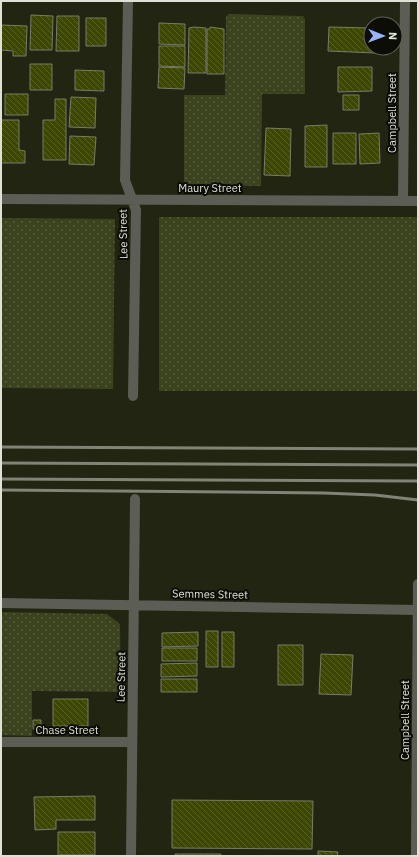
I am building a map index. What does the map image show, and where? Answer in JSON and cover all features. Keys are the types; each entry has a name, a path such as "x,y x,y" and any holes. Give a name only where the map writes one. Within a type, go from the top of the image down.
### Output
{"street":[{"name":"Lee Street","path":"128,1 125,180 136,210 133,396"},
{"name":"Campbell Street","path":"403,201 405,1"},
{"name":"Maury Street","path":"1,199 418,201"},
{"name":"Lee Street","path":"131,856 135,499"},
{"name":"Campbell Street","path":"416,856 418,584"},
{"name":"Semmes Street","path":"1,604 134,604 418,610"},
{"name":"Chase Street","path":"1,742 132,742"}],"green space":[{"path":"230,14 303,16 305,19 305,94 262,94 261,186 184,185 184,95 225,95 226,16"},
{"path":"159,217 418,217 418,391 159,391"},
{"path":"1,218 115,219 113,389 1,388"},
{"path":"1,612 107,614 120,624 121,692 32,691 32,736 1,735"}],"building":[{"path":"31,15 53,16 52,50 30,50"},
{"path":"57,16 79,16 79,51 56,51"},
{"path":"86,18 106,18 106,46 86,46"},
{"path":"159,23 185,24 185,45 159,44"},
{"path":"1,25 27,26 26,56 13,56 13,51 1,50"},
{"path":"210,27 224,29 224,74 207,74 207,29 210,29"},
{"path":"329,27 363,28 363,52 328,51"},
{"path":"189,28 206,28 206,73 188,73"},
{"path":"159,46 185,46 185,67 159,66"},
{"path":"30,64 52,64 52,90 30,90"},
{"path":"159,67 185,68 184,89 158,88"},
{"path":"338,67 372,67 372,91 338,92"},
{"path":"75,70 104,71 104,91 75,90"},
{"path":"5,94 28,94 28,115 5,115"},
{"path":"343,95 359,95 359,110 343,110"},
{"path":"71,97 96,98 95,128 69,127"},
{"path":"55,99 66,99 66,160 43,160 43,120 55,120"},
{"path":"1,120 19,120 19,150 25,151 25,163 1,163"},
{"path":"327,125 327,167 305,167 305,126"},
{"path":"266,128 291,129 290,176 264,175"},
{"path":"333,133 356,133 356,164 333,164"},
{"path":"379,133 380,163 360,164 359,134"},
{"path":"70,136 96,137 94,165 69,164"},
{"path":"206,631 218,631 218,667 206,667"},
{"path":"198,632 198,646 162,647 162,633"},
{"path":"222,632 234,632 234,667 222,667"},
{"path":"278,645 303,645 303,685 278,685"},
{"path":"162,648 197,648 197,661 162,661"},
{"path":"321,654 353,655 351,695 319,694"},
{"path":"197,663 197,676 161,677 161,664"},
{"path":"161,679 197,679 197,692 161,692"},
{"path":"53,699 88,699 88,726 53,726"},
{"path":"33,720 41,720 41,730 33,729"},
{"path":"95,796 95,820 56,820 56,829 35,830 34,797"},
{"path":"172,800 313,801 312,849 172,848"},
{"path":"58,832 95,832 95,855 58,855"},
{"path":"318,851 338,852 337,856 318,856"},
{"path":"175,854 221,854 221,856 175,856"}],"railway":[{"path":"1,447 418,449"},
{"path":"1,463 418,465"},
{"path":"1,479 418,481"},
{"path":"1,490 324,493 375,495 418,500"}]}
